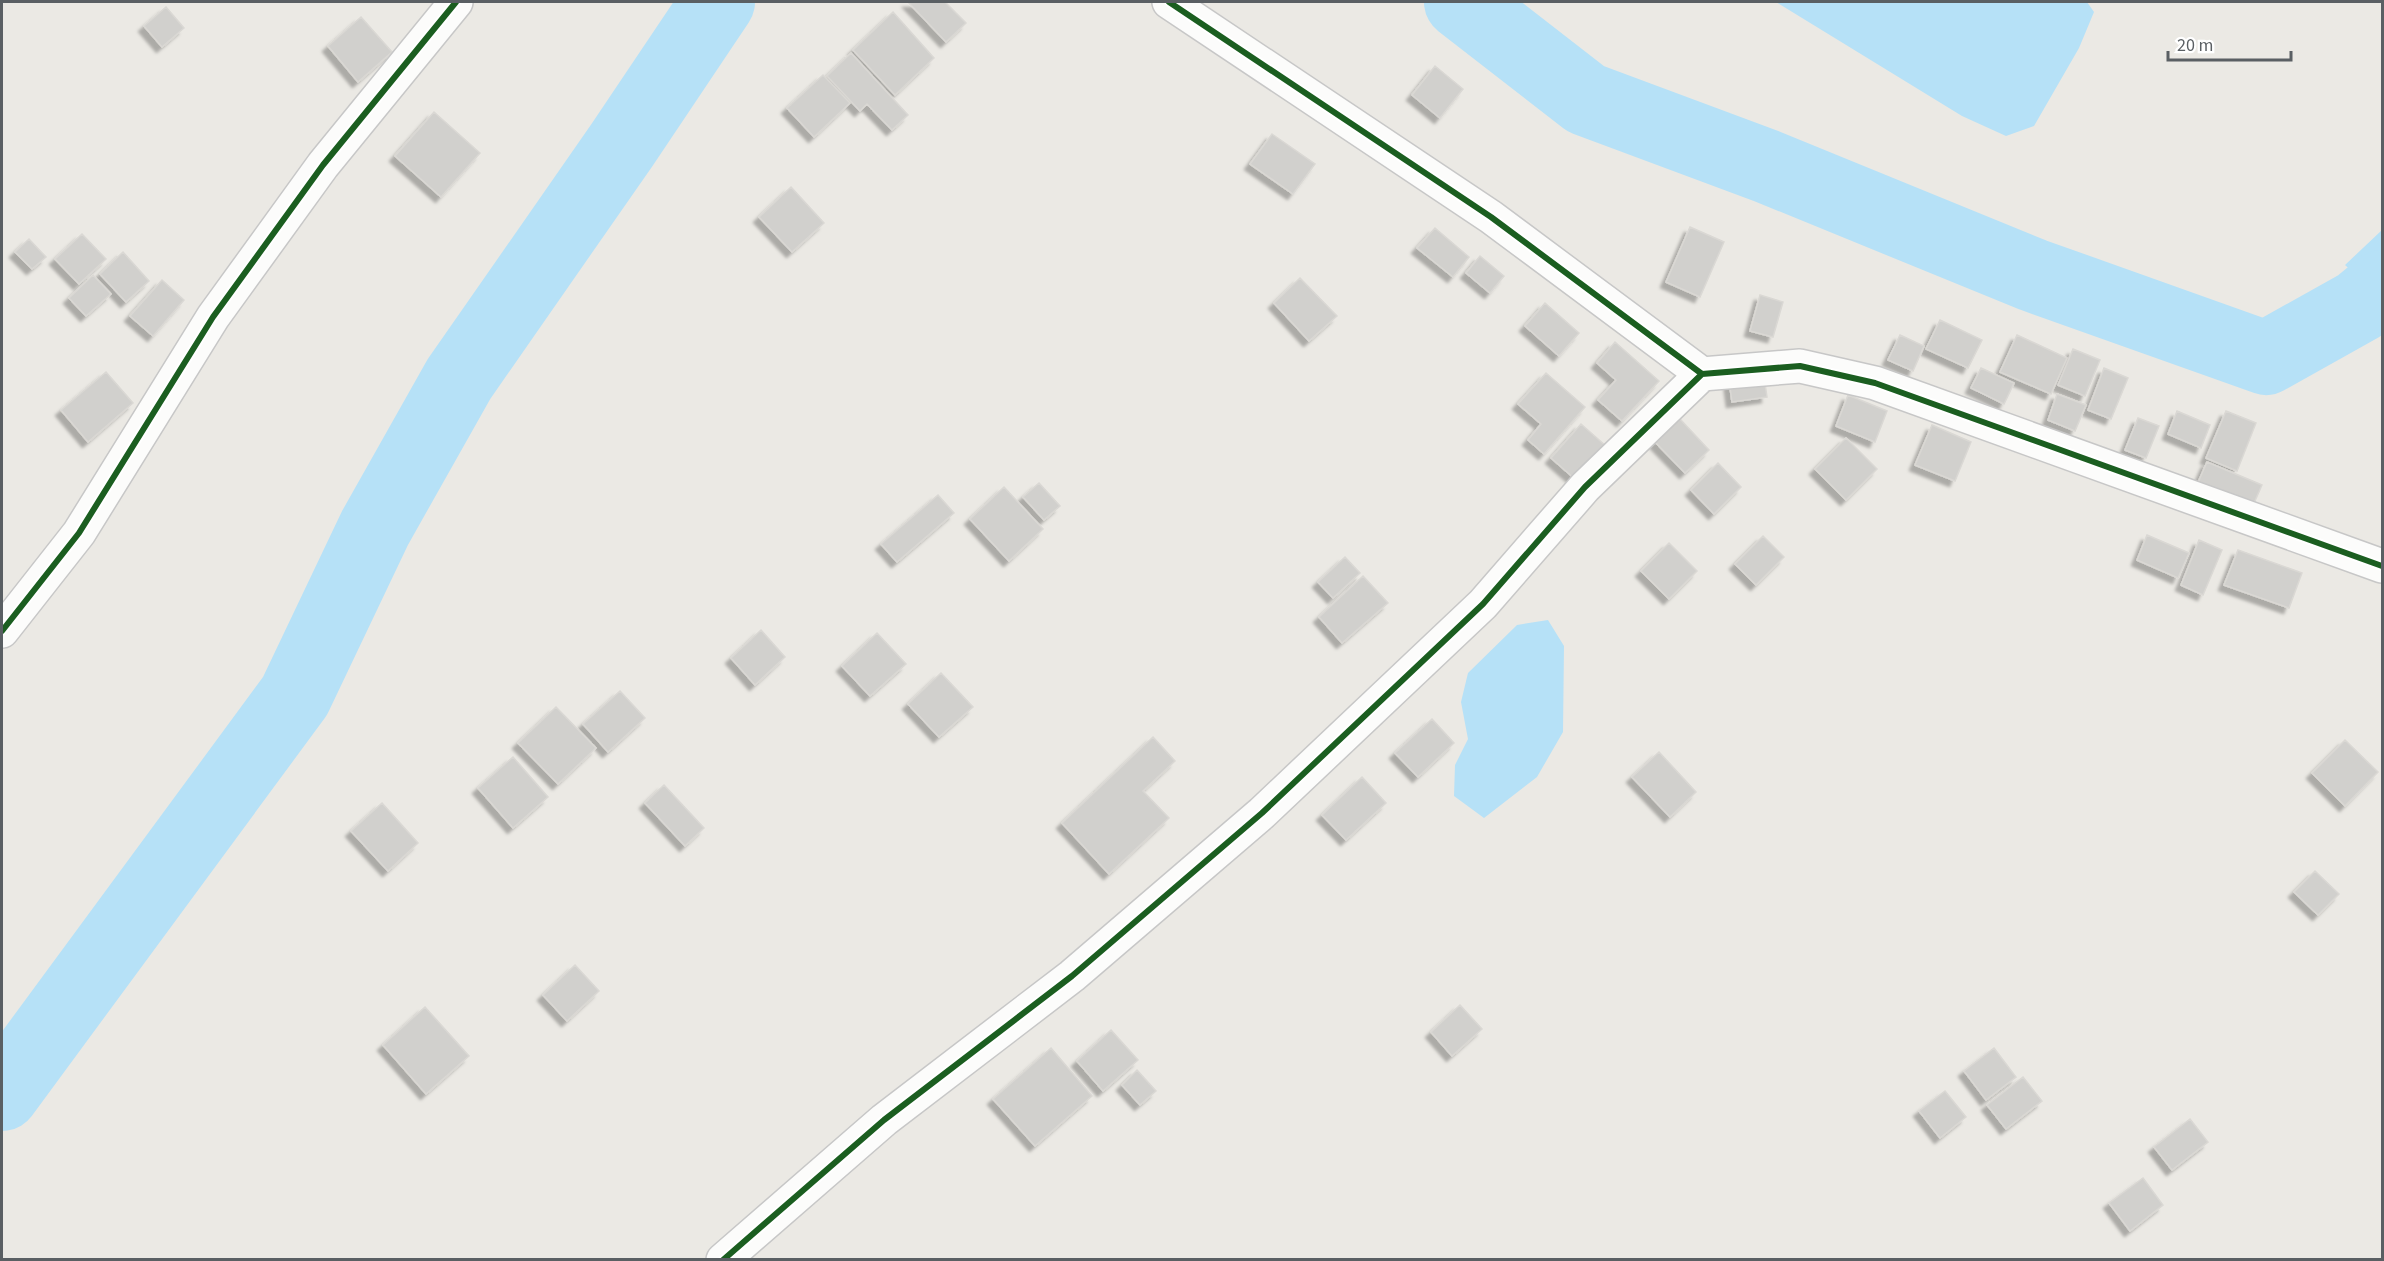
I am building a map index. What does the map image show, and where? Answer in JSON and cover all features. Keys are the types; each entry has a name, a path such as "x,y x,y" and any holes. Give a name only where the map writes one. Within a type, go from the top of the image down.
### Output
{"street":[{"path":"2,632 79,533 219,308 323,165 456,2"},
{"path":"1169,2 1491,217 1702,374"},
{"path":"723,1260 884,1120 1072,976 1262,813 1483,604 1585,487 1702,374 1800,366 1875,383 2382,566"}],"water":[{"path":"1776,2 2087,2 2094,12 2079,48 2034,126 2006,136 1962,116"},
{"path":"2382,230 2382,299 2345,265"},
{"path":"1548,620 1564,646 1563,732 1537,777 1484,818 1454,796 1455,765 1468,739 1461,702 1468,673 1517,625"}],"building":[{"path":"908,2 945,2 966,23 946,42"},
{"path":"166,7 184,28 162,47 144,26"},
{"path":"893,12 934,58 895,95 853,50"},
{"path":"361,17 392,52 358,82 328,46"},
{"path":"851,53 908,115 892,130 867,104 860,111 827,76"},
{"path":"1435,66 1463,89 1440,118 1412,95"},
{"path":"823,75 850,103 814,137 787,108"},
{"path":"434,112 480,153 441,197 395,156"},
{"path":"1272,134 1315,164 1293,194 1250,164"},
{"path":"791,187 824,223 792,252 759,217"},
{"path":"1690,227 1724,242 1700,297 1666,282"},
{"path":"1435,228 1469,257 1453,277 1417,248"},
{"path":"82,234 106,259 79,284 55,259"},
{"path":"29,239 46,257 32,269 15,252"},
{"path":"123,252 149,281 126,302 100,274"},
{"path":"1480,256 1504,276 1490,293 1466,273"},
{"path":"93,275 111,294 86,316 69,298"},
{"path":"1300,278 1337,316 1309,341 1274,303"},
{"path":"162,280 184,300 153,336 130,316"},
{"path":"1760,295 1783,302 1773,337 1750,331"},
{"path":"1545,303 1579,333 1559,356 1525,326"},
{"path":"1940,320 1982,340 1968,368 1926,349"},
{"path":"1900,335 1924,346 1913,371 1888,360"},
{"path":"2017,335 2067,358 2051,394 2000,372"},
{"path":"1615,342 1659,381 1622,421 1598,400 1616,380 1597,363"},
{"path":"2073,349 2100,360 2085,396 2058,385"},
{"path":"1981,368 2014,383 2004,404 1971,388"},
{"path":"2104,368 2128,378 2111,419 2088,410"},
{"path":"106,372 133,403 88,442 61,410"},
{"path":"1546,373 1585,407 1544,454 1528,440 1541,424 1518,404"},
{"path":"1764,376 1767,397 1732,402 1729,380"},
{"path":"2057,394 2086,405 2075,431 2048,420"},
{"path":"1848,395 1887,411 1875,442 1836,426"},
{"path":"2177,411 2210,425 2201,448 2168,434"},
{"path":"2226,411 2256,423 2237,471 2206,458"},
{"path":"2138,418 2159,426 2146,458 2125,450"},
{"path":"1680,419 1709,450 1685,473 1655,442"},
{"path":"1581,424 1606,446 1576,480 1551,458"},
{"path":"1932,425 1971,442 1955,481 1915,465"},
{"path":"1846,438 1877,469 1846,500 1815,469"},
{"path":"2207,462 2262,485 2251,510 2196,487"},
{"path":"1718,463 1741,487 1714,514 1691,490"},
{"path":"1039,483 1060,506 1044,520 1023,497"},
{"path":"1004,487 1043,529 1009,561 970,519"},
{"path":"938,495 954,513 897,562 881,544"},
{"path":"2147,535 2189,553 2178,578 2137,560"},
{"path":"1763,536 1784,557 1756,585 1735,564"},
{"path":"2199,540 2222,550 2203,595 2181,585"},
{"path":"1669,543 1697,571 1669,599 1641,571"},
{"path":"2238,550 2302,573 2289,608 2224,585"},
{"path":"1345,557 1360,573 1333,598 1318,582"},
{"path":"1363,576 1388,603 1342,643 1319,617"},
{"path":"761,630 785,657 755,685 731,658"},
{"path":"877,633 906,664 870,696 842,666"},
{"path":"941,673 973,707 939,737 908,704"},
{"path":"620,691 645,718 608,752 583,724"},
{"path":"556,707 596,748 558,784 518,743"},
{"path":"1432,719 1454,743 1418,777 1395,753"},
{"path":"1153,737 1175,761 1143,791 1169,818 1109,874 1062,823"},
{"path":"2345,740 2378,772 2345,806 2312,773"},
{"path":"1659,752 1696,792 1670,817 1632,777"},
{"path":"513,757 548,797 513,828 478,788"},
{"path":"1362,777 1386,803 1346,840 1322,815"},
{"path":"664,785 704,828 685,846 645,803"},
{"path":"382,803 418,843 388,871 351,831"},
{"path":"2315,871 2339,894 2318,915 2294,892"},
{"path":"575,965 599,991 567,1021 543,995"},
{"path":"1460,1005 1482,1029 1452,1056 1431,1032"},
{"path":"425,1007 469,1056 426,1094 383,1045"},
{"path":"1111,1030 1138,1060 1103,1091 1077,1061"},
{"path":"1051,1048 1092,1096 1035,1146 993,1099"},
{"path":"1994,1048 2016,1077 1986,1100 1964,1071"},
{"path":"1137,1070 1156,1091 1140,1105 1122,1085"},
{"path":"2023,1077 2042,1101 2006,1129 1987,1105"},
{"path":"1945,1091 1966,1117 1940,1138 1919,1111"},
{"path":"2190,1119 2208,1142 2172,1170 2154,1147"},
{"path":"2143,1178 2163,1205 2130,1231 2109,1203"}],"waterway":[{"path":"2,1094 295,696 375,528 459,379 622,145 718,2"},
{"path":"1461,2 1586,99 1766,166 2033,275 2266,358 2359,306 2382,287"}],"cycle path":[{"path":"2,631 79,533 213,317 323,165 456,2"},
{"path":"1169,2 1491,217 1702,374 1800,366 1875,383 2382,566"},
{"path":"723,1260 884,1120 1072,976 1262,813 1483,604 1585,487 1702,374"}]}
